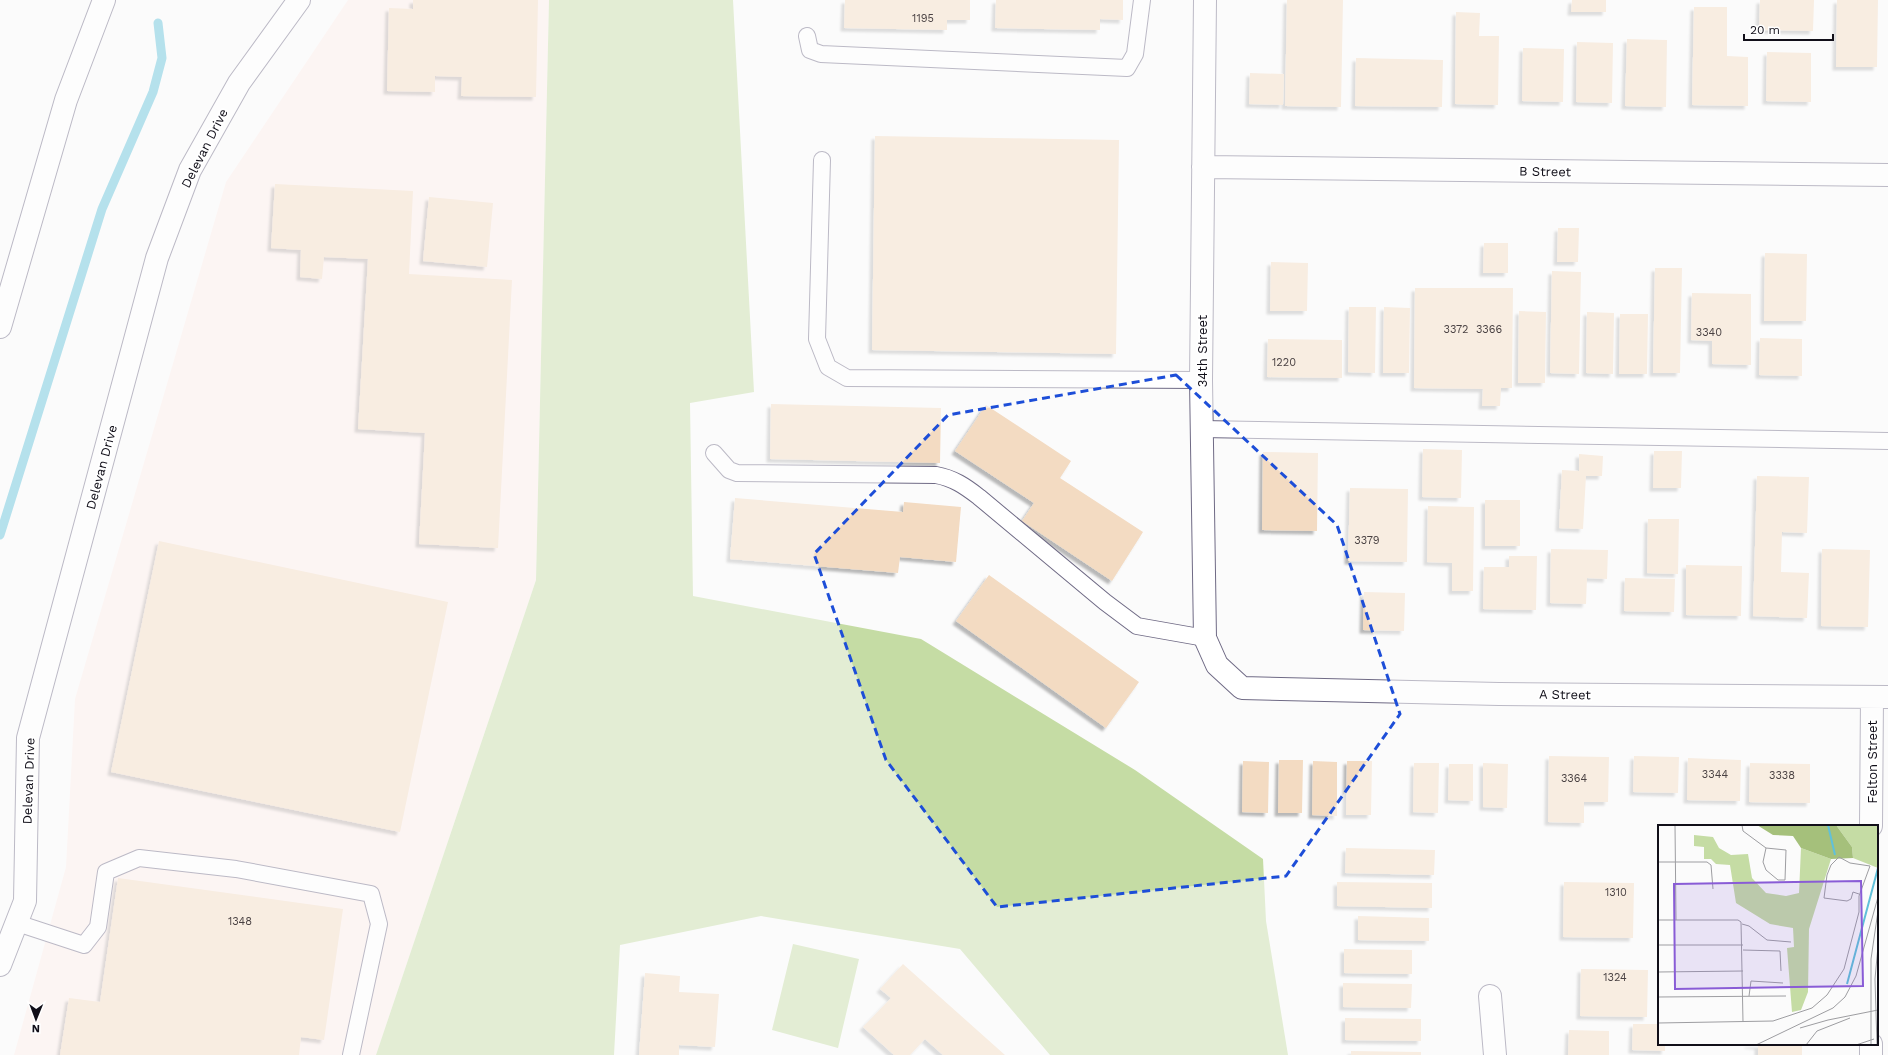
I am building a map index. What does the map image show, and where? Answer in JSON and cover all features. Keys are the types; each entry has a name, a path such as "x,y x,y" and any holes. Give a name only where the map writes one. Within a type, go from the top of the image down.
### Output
{"main road":[{"path":"0,327 66,100 104,0"},
{"name":"Delevan Drive","path":"0,965 25,901 28,738 157,258 190,170 239,82 299,0"},
{"name":"34th Street","path":"1205,0 1202,167 1201,380 1205,638 1217,665 1242,688"},
{"name":"B Street","path":"1202,167 1888,174"},
{"name":"A Street","path":"1242,688 1499,694 1880,697"},
{"name":"Felton Street","path":"1871,825 1880,697"},
{"path":"1490,996 1495,1055"}],"lane":[{"path":"807,36 810,50 821,54 1127,68 1135,54 1142,0"},
{"path":"822,160 817,339 828,367 847,378 1201,380"},
{"path":"1202,429 1888,441"},
{"path":"714,453 729,470 737,473 936,475 953,479 979,496 1105,602 1137,626 1205,638"},
{"path":"17,923 84,945 98,927 106,872 139,858 236,869 371,894 378,924 351,1055"}],"highlighted area":[{"path":"1176,375 1337,525 1400,714 1286,876 997,907 886,760 814,554 948,415"}],"shaded area":[{"path":"348,0 549,0 536,580 376,1055 14,1055 66,867 75,699 226,182"}],"green space":[{"path":"549,0 733,0 754,392 690,403 693,596 921,639 1135,770 1263,859 1266,921 1288,1055 1050,1055 960,949 761,916 620,945 614,1055 376,1055 536,580"},
{"path":"793,944 859,959 838,1048 772,1030"}],"building":[{"path":"413,0 538,0 536,97 461,96 462,77 435,76 435,92 387,91 389,8 413,9"},
{"path":"845,0 970,0 970,20 947,20 947,30 844,28"},
{"path":"996,0 1123,0 1123,20 1100,19 1100,30 995,28"},
{"path":"1287,0 1343,0 1341,107 1285,106"},
{"path":"1572,0 1606,0 1606,12 1571,12"},
{"path":"1760,0 1814,0 1813,31 1759,30"},
{"path":"1837,0 1878,0 1877,67 1836,67"},
{"path":"1694,7 1727,7 1727,56 1748,57 1748,106 1692,105"},
{"path":"1456,12 1480,13 1479,36 1499,36 1498,105 1455,104"},
{"path":"1627,39 1667,40 1666,107 1625,106"},
{"path":"1577,42 1613,43 1612,103 1576,102"},
{"path":"1523,48 1564,49 1563,102 1522,101"},
{"path":"1767,52 1811,53 1811,102 1766,101"},
{"path":"1356,58 1443,60 1442,107 1355,106"},
{"path":"1250,73 1284,74 1283,105 1249,104"},
{"path":"875,136 1119,140 1116,354 872,350"},
{"path":"275,184 413,191 409,274 512,280 498,548 419,544 425,433 358,429 368,259 324,257 322,279 300,277 301,250 271,248"},
{"path":"429,197 493,203 487,267 423,261"},
{"path":"1558,228 1579,228 1578,262 1557,262"},
{"path":"1484,243 1508,243 1508,273 1483,273"},
{"path":"1765,253 1807,254 1806,321 1764,321"},
{"path":"1271,262 1308,263 1307,311 1270,311"},
{"path":"1655,268 1682,268 1680,373 1653,373"},
{"path":"1552,271 1581,272 1579,374 1550,373"},
{"path":"1415,288 1513,288 1512,388 1501,388 1500,406 1482,406 1483,389 1414,388"},
{"path":"1692,293 1751,294 1751,365 1712,364 1712,341 1691,340"},
{"path":"1349,307 1376,307 1375,373 1348,372"},
{"path":"1384,307 1410,308 1409,373 1383,373"},
{"path":"1519,311 1546,312 1545,383 1518,383"},
{"path":"1587,312 1614,313 1613,374 1586,373"},
{"path":"1620,314 1648,314 1647,374 1619,374"},
{"path":"1760,338 1802,339 1802,376 1759,375"},
{"path":"1268,339 1342,340 1342,378 1267,377"},
{"path":"771,404 941,408 940,463 770,459"},
{"path":"986,405 1071,461 1060,478 1143,532 1112,581 1022,521 1034,503 955,451"},
{"path":"1423,449 1462,450 1461,498 1422,497"},
{"path":"1654,451 1682,451 1681,488 1653,488"},
{"path":"1263,452 1318,453 1317,531 1262,530"},
{"path":"1579,454 1603,456 1602,476 1586,476 1583,529 1559,528 1562,470 1579,471"},
{"path":"1757,476 1809,477 1807,533 1782,532 1781,572 1809,573 1807,618 1753,616"},
{"path":"1350,488 1408,489 1407,562 1348,561"},
{"path":"735,498 903,512 904,502 961,507 956,562 900,557 898,573 730,559"},
{"path":"1485,500 1520,500 1520,546 1485,546"},
{"path":"1428,506 1474,507 1473,591 1452,591 1452,563 1427,562"},
{"path":"1648,519 1679,519 1678,574 1647,573"},
{"path":"159,541 448,602 400,832 111,772"},
{"path":"1551,549 1608,550 1607,579 1587,578 1586,604 1550,603"},
{"path":"1822,549 1870,550 1868,627 1821,626"},
{"path":"1509,556 1537,556 1536,610 1483,609 1484,567 1509,567"},
{"path":"1686,565 1742,566 1741,616 1686,615"},
{"path":"989,575 1139,682 1106,728 956,621"},
{"path":"1625,578 1675,579 1674,612 1624,611"},
{"path":"1364,592 1405,593 1404,631 1363,630"},
{"path":"1549,756 1609,757 1608,802 1584,802 1584,823 1548,822"},
{"path":"1634,756 1679,757 1678,793 1633,792"},
{"path":"1688,758 1741,760 1740,801 1687,800"},
{"path":"1279,760 1303,760 1302,813 1278,813"},
{"path":"1243,761 1269,762 1268,813 1242,812"},
{"path":"1313,761 1337,762 1337,816 1312,815"},
{"path":"1347,761 1372,761 1371,815 1346,815"},
{"path":"1414,763 1439,763 1438,813 1413,812"},
{"path":"1483,763 1508,764 1507,808 1483,807"},
{"path":"1750,763 1810,764 1810,803 1749,802"},
{"path":"1449,764 1473,764 1473,801 1448,800"},
{"path":"1740,824 1763,825 1740,825"},
{"path":"1346,848 1435,850 1434,875 1345,873"},
{"path":"118,878 343,909 324,1040 301,1037 299,1055 60,1055 69,998 100,1002"},
{"path":"1337,882 1432,883 1432,908 1337,906"},
{"path":"1564,882 1634,883 1633,938 1563,937"},
{"path":"1358,916 1429,918 1429,941 1358,940"},
{"path":"1344,949 1412,950 1412,974 1344,973"},
{"path":"903,964 1005,1055 943,1055 925,1039 910,1055 894,1055 863,1027 891,998 880,989"},
{"path":"1581,969 1648,970 1647,1017 1580,1016"},
{"path":"645,973 680,976 679,992 719,994 715,1047 679,1045 679,1055 639,1055"},
{"path":"1343,983 1412,984 1411,1008 1343,1007"},
{"path":"1345,1018 1421,1019 1421,1041 1345,1040"},
{"path":"1633,1024 1658,1024 1658,1045 1665,1045 1665,1051 1632,1050"},
{"path":"1569,1030 1609,1031 1609,1055 1568,1055"},
{"path":"1748,1045 1802,1045 1802,1055 1758,1055 1758,1046"},
{"path":"1351,1051 1421,1052 1421,1055 1351,1055"}],"waterway":[{"path":"0,535 102,209 153,92 162,58 158,23"}]}
